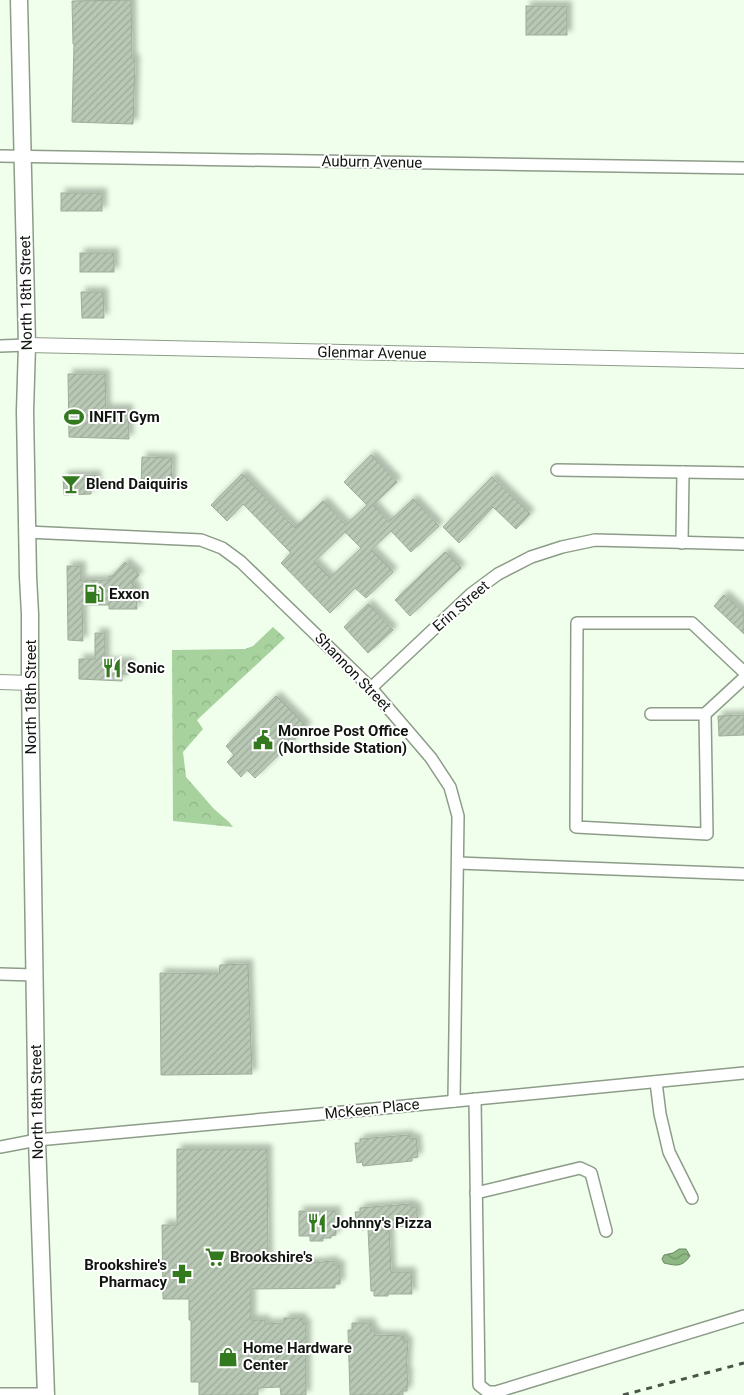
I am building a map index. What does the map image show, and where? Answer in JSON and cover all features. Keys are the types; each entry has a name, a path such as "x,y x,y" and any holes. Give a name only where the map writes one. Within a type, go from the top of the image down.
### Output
{"main road":[{"name":"North 18th Street","path":"19,0 27,345 25,411 30,614 37,1140 46,1394"}],"street":[{"name":"Auburn Avenue","path":"0,156 744,168"},
{"name":"Glenmar Avenue","path":"0,346 27,345 744,361"},
{"path":"556,470 744,473"},
{"path":"682,543 683,472"},
{"name":"Shannon Street","path":"27,532 200,540 222,548 241,562 371,688 431,758 450,787 458,816 454,1101"},
{"name":"Erin Street","path":"371,688 471,594 498,574 530,558 562,547 595,540 744,544"},
{"path":"705,714 707,834 576,827 578,623 692,623 744,672"},
{"path":"650,714 705,714 744,678"},
{"path":"0,682 30,683"},
{"path":"458,863 744,874"},
{"path":"0,974 34,975"},
{"name":"McKeen Place","path":"0,1148 37,1140 744,1073"},
{"path":"656,1082 660,1114 669,1152 692,1198"},
{"path":"475,1099 479,1385 488,1392 496,1392 744,1316"},
{"path":"476,1192 580,1168 591,1173 606,1231"},
{"path":"0,1394 46,1394"}],"green space":[{"path":"273,627 285,638 197,720 203,729 183,752 186,777 214,809 233,827 173,821 172,650 245,649 253,646"}],"water":[{"path":"679,1249 686,1249 690,1256 682,1264 664,1263 662,1259 664,1255"}],"building":[{"path":"131,0 132,59 135,59 133,124 72,122 74,44 72,1"},
{"path":"526,6 567,6 567,35 526,35"},
{"path":"61,193 102,193 102,211 61,211"},
{"path":"80,253 114,253 114,272 80,272"},
{"path":"81,292 103,292 104,318 82,318"},
{"path":"68,374 105,374 106,409 128,409 129,439 69,437"},
{"path":"371,455 397,482 373,505 389,522 413,499 439,526 411,552 391,531 371,550 393,572 366,598 355,588 330,613 281,563 291,553 243,504 227,521 211,505 242,474 295,528 323,501 346,525 367,505 344,482","holes":["345,532 361,548 330,578 314,562"]},
{"path":"142,457 172,458 171,490 141,488"},
{"path":"96,475 97,486 91,486 91,494 64,495 63,476"},
{"path":"492,477 530,514 516,529 493,507 459,543 443,527"},
{"path":"445,552 461,568 410,616 395,600"},
{"path":"125,562 139,575 131,583 136,588 137,609 109,609 109,605 82,605 83,641 68,640 67,566 81,566 81,581 109,580 109,576 112,576"},
{"path":"724,595 744,613 744,634 714,606"},
{"path":"368,604 393,630 368,653 344,627"},
{"path":"95,633 105,633 105,662 129,662 129,674 122,674 122,681 79,679 79,659 95,659"},
{"name":"Monroe Post Office (Northside Station)","path":"276,696 307,727 255,778 247,770 241,777 227,762 234,755 226,746"},
{"path":"744,715 744,735 719,736 718,716"},
{"path":"248,964 252,1074 161,1075 160,973 219,974 220,965"},
{"path":"409,1135 410,1139 416,1138 418,1157 412,1158 412,1161 363,1166 362,1162 357,1163 355,1143 360,1143 360,1139"},
{"name":"Brookshire's","path":"177,1149 267,1149 268,1264 303,1264 334,1261 334,1265 340,1265 340,1284 335,1284 335,1288 251,1289 251,1320 265,1320 265,1324 284,1323 284,1318 302,1318 302,1323 306,1323 306,1395 281,1395 280,1387 258,1388 258,1395 199,1395 199,1382 191,1382 189,1299 163,1299 162,1225 177,1225"},
{"path":"411,1204 411,1207 416,1207 418,1221 413,1222 413,1225 389,1228 391,1272 411,1272 412,1294 374,1296 374,1291 371,1291 368,1229 362,1230 362,1226 357,1226 355,1212 360,1212 360,1208"},
{"name":"Johnny's Pizza","path":"299,1211 336,1211 336,1235 331,1236 331,1238 323,1238 323,1241 310,1241 310,1236 299,1236"},
{"path":"352,1323 371,1323 371,1330 374,1330 375,1335 404,1336 403,1341 408,1341 407,1391 403,1391 403,1395 350,1395 348,1330 352,1330"}],"railway":[{"path":"623,1395 744,1363"}],"place":[{"name":"INFIT Gym","path":"74,417"},
{"name":"Blend Daiquiris","path":"71,484"},
{"name":"Exxon","path":"94,594"},
{"name":"Sonic","path":"112,668"},
{"name":"Monroe Post Office (Northside Station)","path":"263,740"},
{"name":"Johnny's Pizza","path":"317,1223"},
{"name":"Brookshire's","path":"215,1257"},
{"name":"Brookshire's Pharmacy","path":"182,1274"},
{"name":"Home Hardware Center","path":"228,1357"}]}
